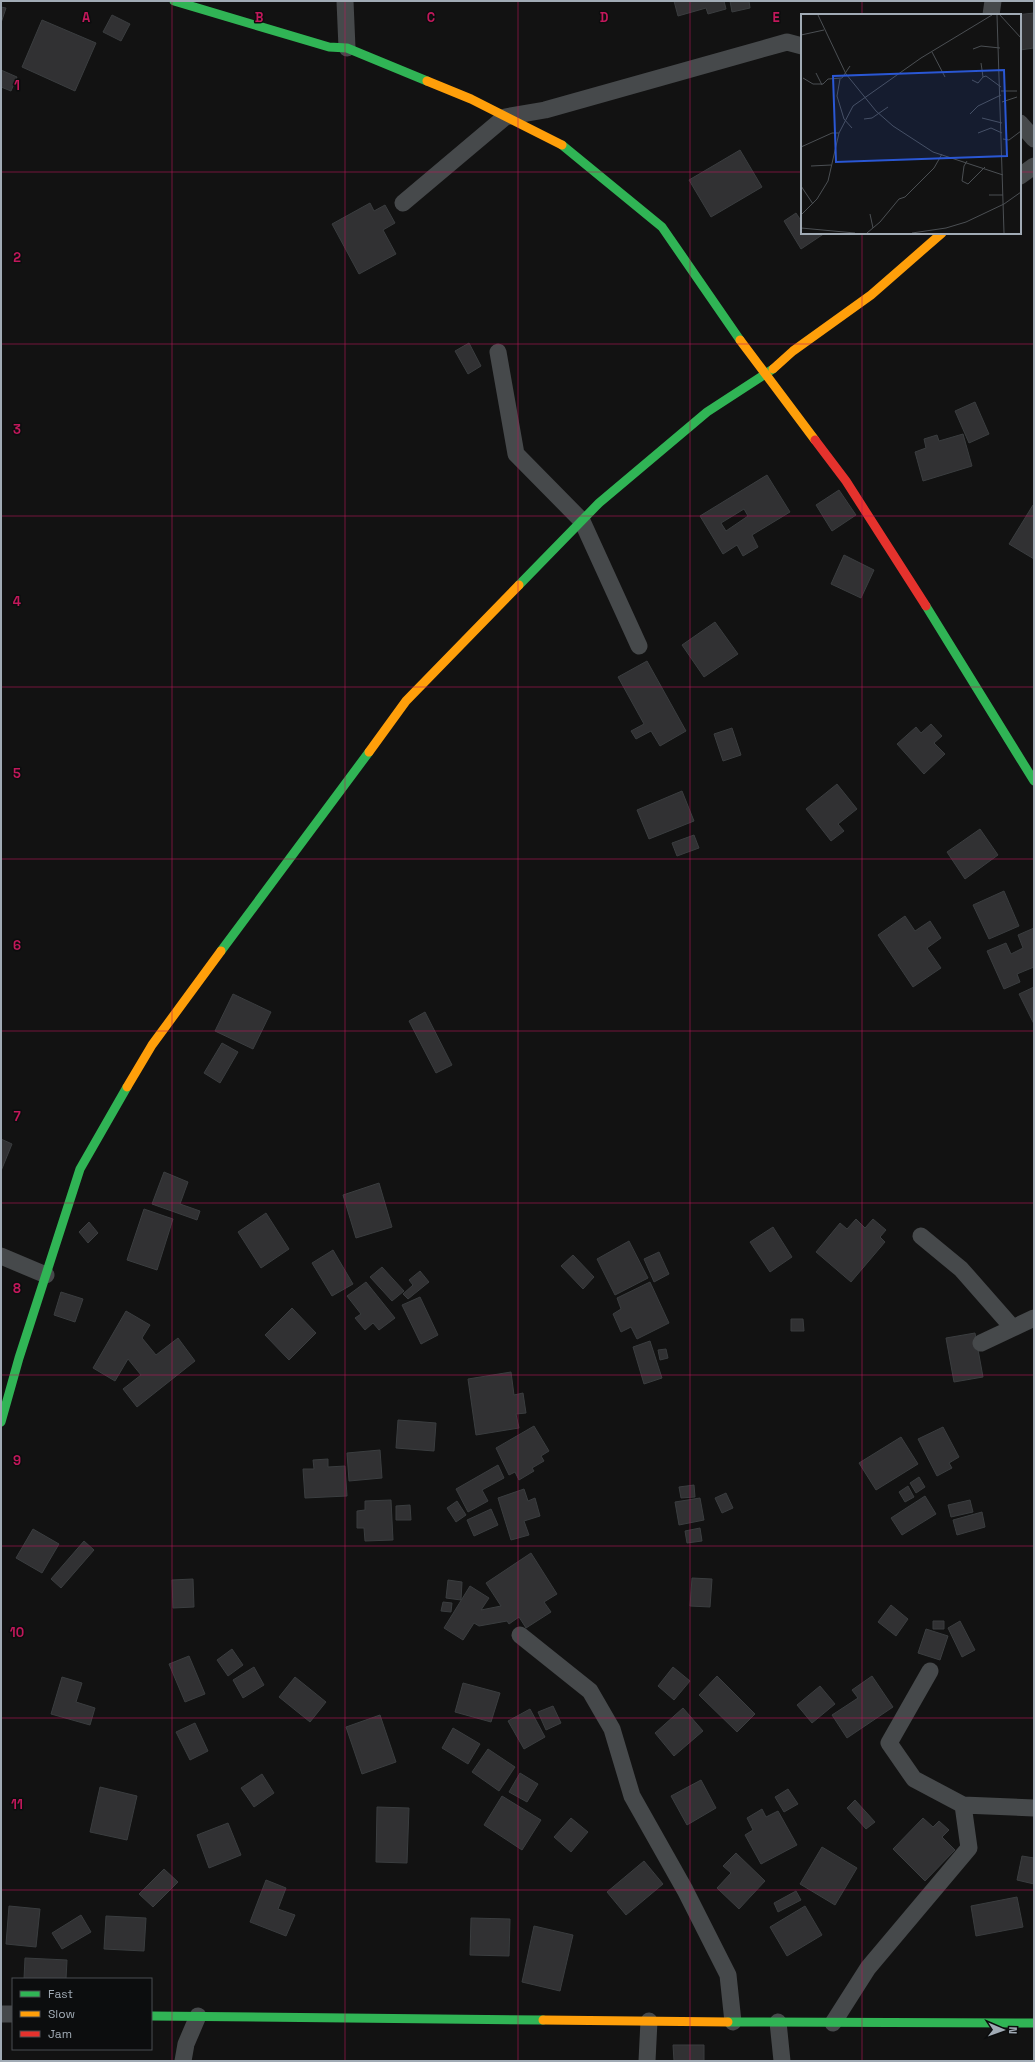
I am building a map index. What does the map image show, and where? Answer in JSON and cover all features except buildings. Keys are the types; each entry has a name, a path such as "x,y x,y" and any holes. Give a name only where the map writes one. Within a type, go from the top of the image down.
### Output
{"street":[{"path":"174,1 329,47 347,48 472,99 564,146 662,227 765,374 854,494 909,578 1034,781"},
{"path":"345,1 347,48"},
{"path":"991,14 993,1"},
{"path":"403,203 505,117 545,110 787,42 801,46"},
{"path":"1021,124 1034,139"},
{"path":"1021,175 1034,166"},
{"path":"1,1422 80,1169 152,1044 406,701 599,503 707,412 765,374 792,351 871,295 941,234"},
{"path":"498,352 516,454 582,521 639,646"},
{"path":"921,1236 961,1269 1012,1327"},
{"path":"1,1256 46,1275"},
{"path":"981,1343 1012,1327 1034,1318"},
{"path":"520,1635 590,1691 612,1729 632,1796 685,1890 728,1975 733,2022"},
{"path":"930,1672 889,1743 914,1779 964,1805 1034,1808"},
{"path":"833,2023 868,1968 969,1848 964,1805"},
{"path":"1,2014 12,2014"},
{"path":"152,2016 833,2023 1034,2023"},
{"path":"183,2061 186,2044 198,2016"},
{"path":"647,2061 649,2021"},
{"path":"778,2022 782,2061"}],"traffic: fast":[{"path":"174,1 329,47 347,48 427,81"},
{"path":"562,145 662,227 740,340"},
{"path":"519,585 599,503 707,412 773,369"},
{"path":"926,606 1034,781"},
{"path":"221,951 369,752"},
{"path":"1,1422 19,1358 80,1169 127,1087"},
{"path":"152,2016 543,2020"},
{"path":"728,2022 1034,2023"}],"traffic: slow":[{"path":"427,81 471,99 562,145"},
{"path":"773,369 793,351 871,295 941,234"},
{"path":"740,340 815,440"},
{"path":"369,752 406,701 519,585"},
{"path":"127,1087 152,1045 221,951"},
{"path":"543,2020 728,2022"}],"traffic: jam":[{"path":"815,440 846,481 926,606"}]}
